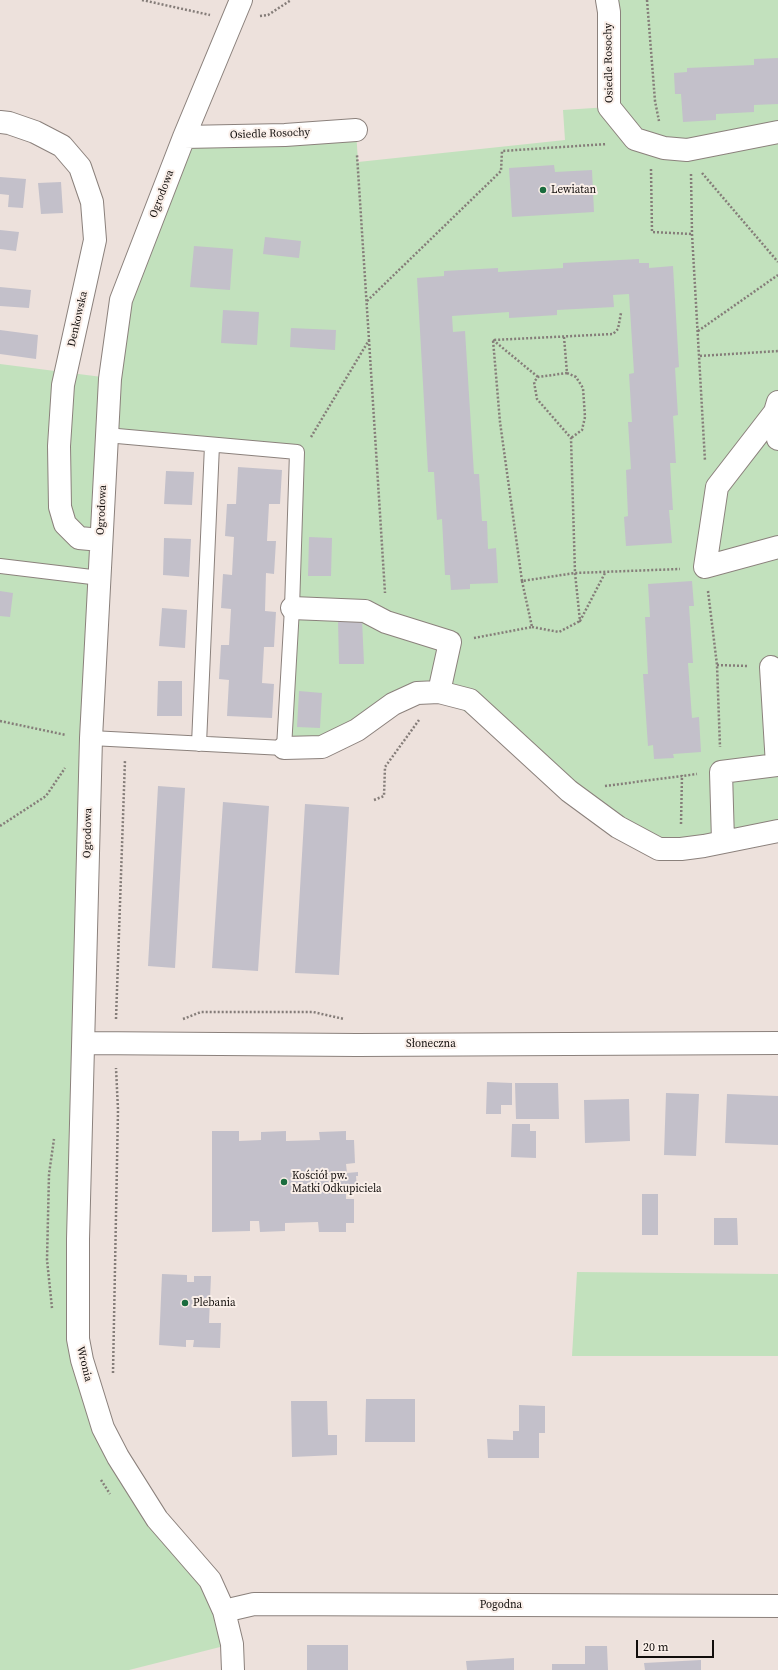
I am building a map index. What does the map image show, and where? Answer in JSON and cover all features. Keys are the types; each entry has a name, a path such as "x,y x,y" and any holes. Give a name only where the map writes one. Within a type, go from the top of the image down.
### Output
{"street":[{"name":"Osiedle Rosochy","path":"607,0 609,12 609,107 635,138"},
{"name":"Ogrodowa","path":"84,1043 90,738 110,378 121,300 184,136 237,9"},
{"name":"Denkowska","path":"0,122 9,123 35,132 62,146 80,167 92,202 96,240 63,385 59,446 60,507 65,524 79,538 101,540"},
{"name":"Osiedle Rosochy","path":"184,136 285,135 356,130"},
{"path":"635,138 664,148 687,150 778,132"},
{"path":"776,407 717,487 705,567 778,547"},
{"path":"776,407 778,439"},
{"path":"292,608 365,611 386,622 450,642 439,692"},
{"path":"723,841 721,772 777,765 771,667"},
{"path":"284,748 322,747 357,730 393,704 417,693 439,692 470,700 569,791 618,827 659,849 681,849 778,831"},
{"name":"Słoneczna","path":"84,1043 357,1045 778,1043"},
{"name":"Wronia","path":"84,1043 78,1239 78,1339 82,1360 103,1428 118,1457 157,1519 210,1580 224,1612 232,1644 233,1670"},
{"name":"Pogodna","path":"224,1612 254,1604 778,1606"}],"lane":[{"path":"90,738 284,748 292,608 297,452 106,435"},
{"path":"200,744 212,445"},
{"path":"0,566 100,578"}],"path":[{"path":"142,0 201,14 237,9"},
{"path":"647,0 655,101 664,148"},
{"path":"356,130 386,622"},
{"path":"367,301 501,171 502,151 623,143 635,138"},
{"path":"699,169 778,262"},
{"path":"651,176 652,232 692,234"},
{"path":"691,176 692,234 706,476 717,487"},
{"path":"698,331 778,275"},
{"path":"493,340 612,334 618,329 621,313"},
{"path":"564,336 566,373"},
{"path":"297,452 315,433 369,340"},
{"path":"493,340 538,377"},
{"path":"493,340 500,422 522,580 532,627"},
{"path":"700,356 778,350"},
{"path":"571,438 582,430 585,417 583,388 576,377 566,373 538,377 534,382 537,399 571,438 575,573 580,621"},
{"path":"522,580 575,573 605,573 705,567 717,665 721,772 682,775 569,791"},
{"path":"450,642 532,627 559,632 580,621 605,573"},
{"path":"374,800 384,796 386,767 439,692"},
{"path":"0,721 90,738"},
{"path":"0,826 46,796 69,762 90,738"},
{"path":"113,1375 118,1110 116,1043 126,740"},
{"path":"681,849 682,775"}],"green space":[{"path":"607,0 778,0 778,831 681,849 569,791 439,692 357,730 284,748 297,452 106,435 78,1339 103,1428 210,1580 232,1644 129,1670 0,1670 0,364 110,378 121,300 184,137 356,130 358,162 565,140 563,110 609,107"},
{"path":"577,1272 778,1274 778,1356 572,1356"}],"building":[{"path":"778,58 778,104 754,105 754,112 716,114 716,120 683,122 681,94 675,94 674,73 687,72 687,68 754,65 754,59"},
{"path":"554,165 555,172 592,170 594,212 512,217 509,168"},
{"path":"0,177 26,179 23,208 8,207 9,195 0,194"},
{"path":"61,182 63,213 41,214 38,183"},
{"path":"0,230 19,232 16,251 0,249"},
{"path":"265,237 301,241 299,258 263,254"},
{"path":"194,246 233,249 230,290 190,287"},
{"path":"639,259 639,263 649,263 649,268 673,266 679,367 675,368 678,415 673,416 676,463 670,463 673,510 669,510 672,543 626,546 624,517 628,516 626,470 631,469 628,422 632,422 629,374 634,373 629,294 613,295 614,307 557,310 557,315 509,318 509,312 452,316 453,332 465,331 474,474 479,474 482,521 487,521 488,549 496,548 498,583 470,584 470,589 451,590 450,575 445,575 442,519 437,520 434,472 428,472 417,278 444,276 444,271 498,268 498,272 563,268 563,263"},
{"path":"0,287 31,290 29,308 0,306"},
{"path":"223,310 259,312 257,345 221,343"},
{"path":"291,328 336,330 335,350 290,347"},
{"path":"0,330 38,335 36,359 0,354"},
{"path":"238,467 282,470 280,504 269,504 267,541 276,541 274,574 266,573 265,611 276,612 274,647 264,647 262,683 274,684 272,718 227,716 229,680 219,679 221,645 229,645 231,609 221,608 223,574 232,575 234,537 225,536 227,504 236,504"},
{"path":"166,471 194,472 192,505 164,504"},
{"path":"309,537 332,538 331,576 308,576"},
{"path":"164,538 191,539 189,577 163,575"},
{"path":"692,581 694,606 689,606 693,663 688,663 692,718 699,717 701,752 673,754 674,758 654,759 653,745 648,746 643,674 648,674 645,617 650,617 648,584"},
{"path":"0,591 13,593 10,617 0,616"},
{"path":"162,608 187,610 185,648 159,646"},
{"path":"362,619 364,664 339,664 338,620"},
{"path":"158,681 182,681 182,716 157,716"},
{"path":"299,691 322,693 320,728 297,727"},
{"path":"158,786 185,788 175,968 148,966"},
{"path":"223,802 269,806 258,971 212,968"},
{"path":"305,804 349,807 339,975 295,973"},
{"path":"487,1082 512,1083 512,1105 501,1105 501,1114 486,1114"},
{"path":"515,1083 558,1083 559,1119 516,1119"},
{"path":"666,1093 699,1094 696,1156 664,1155"},
{"path":"727,1094 778,1096 778,1145 725,1143"},
{"path":"629,1099 630,1141 585,1143 584,1100"},
{"path":"512,1124 530,1124 530,1131 536,1131 536,1158 511,1157"},
{"name":"Kościół pw. Matki Odkupiciela","path":"212,1131 239,1131 239,1141 261,1140 261,1132 286,1131 286,1141 320,1140 319,1132 346,1131 346,1140 354,1140 355,1163 346,1164 347,1173 358,1172 358,1176 356,1176 358,1192 346,1192 346,1199 354,1199 354,1223 346,1223 346,1232 319,1232 318,1222 285,1223 285,1231 260,1232 259,1221 250,1221 250,1231 212,1232"},
{"path":"642,1194 658,1194 658,1235 642,1235"},
{"path":"714,1218 737,1218 738,1245 714,1245"},
{"name":"Plebania","path":"162,1274 187,1275 187,1282 194,1282 194,1276 211,1276 209,1323 221,1323 220,1348 193,1347 194,1340 186,1340 186,1347 159,1345"},
{"path":"366,1399 415,1399 415,1442 365,1442"},
{"path":"291,1401 327,1401 328,1435 337,1435 337,1455 292,1457"},
{"path":"519,1405 545,1406 545,1433 539,1433 539,1458 488,1458 487,1439 513,1440 513,1431 519,1431"},
{"path":"307,1645 348,1645 348,1670 307,1670"},
{"path":"585,1646 607,1646 608,1670 552,1670 552,1664 585,1664"},
{"path":"514,1658 514,1670 467,1670 466,1661"},
{"path":"701,1660 701,1670 645,1670 644,1663"}],"place":[{"name":"Lewiatan","path":"543,190"},
{"name":"Kościół pw. Matki Odkupiciela","path":"284,1182"},
{"name":"Plebania","path":"185,1303"}]}
